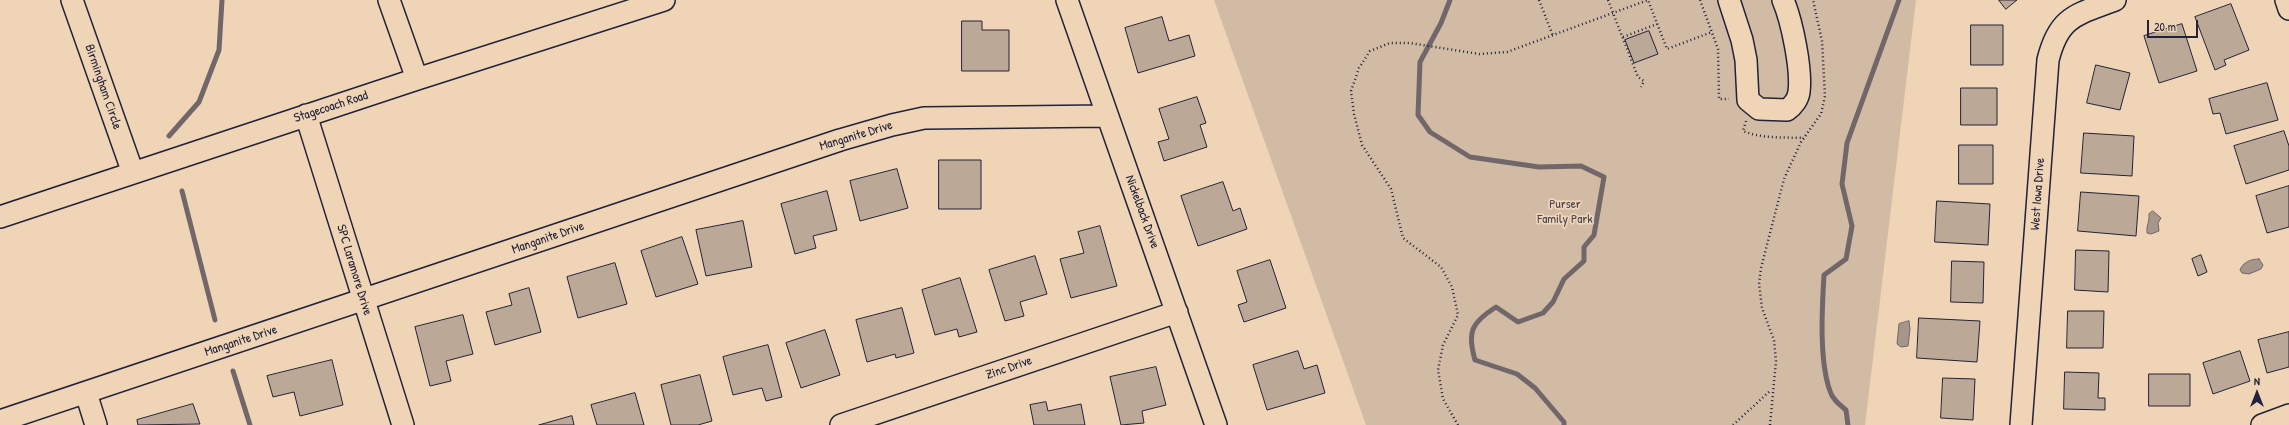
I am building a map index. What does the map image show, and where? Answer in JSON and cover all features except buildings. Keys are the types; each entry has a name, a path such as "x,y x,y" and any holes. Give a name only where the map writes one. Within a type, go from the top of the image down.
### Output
{"street":[{"name":"Birmingham Circle","path":"72,0 134,173"},
{"path":"389,0 418,79"},
{"name":"Stagecoach Road","path":"0,217 306,115 664,0"},
{"name":"Nickelback Drive","path":"1067,0 1216,425"},
{"path":"1729,0 1743,47 1748,100 1759,109 1788,110 1795,102 1799,92 1796,52 1783,0"},
{"name":"West Iowa Drive","path":"2021,425 2048,60 2053,39 2063,25 2081,13 2115,0"},
{"path":"2286,0 2289,9"},
{"name":"SPC Laramore Drive","path":"306,115 403,425"},
{"name":"Manganite Drive","path":"0,421 832,143 892,125 924,118 1107,116"},
{"name":"Zinc Drive","path":"841,425 1177,312"},
{"path":"86,393 96,425"},
{"path":"2262,425 2289,415"}],"path":[{"path":"1539,0 1553,36"},
{"path":"1608,0 1638,77 1644,81 1641,87"},
{"path":"1458,425 1443,399 1438,370 1443,345 1458,315 1452,287 1442,267 1403,238 1391,189 1362,145 1354,114 1351,90 1359,68 1370,51 1390,43 1410,43 1495,54 1553,36 1648,0 1667,49 1712,32"},
{"path":"1770,425 1772,390 1776,361 1774,340 1762,308 1759,284 1761,268 1784,179 1801,142 1821,114 1825,96 1822,41 1813,0"},
{"path":"1623,37 1657,24"},
{"path":"1733,425 1772,390"}],"green space":[{"name":"Purser Family Park","path":"1214,0 1916,0 1865,425 1366,425"}],"shaded area":[{"path":"2153,211 2161,218 2158,223 2159,231 2151,234 2147,233 2147,228 2149,214"},
{"path":"2259,259 2263,265 2261,269 2249,274 2242,273 2240,270 2245,263 2250,260"},
{"path":"1909,321 1910,329 1908,346 1901,347 1897,344 1899,324"}],"waterway":[{"path":"169,136 199,102 219,50 222,0"},
{"path":"1450,0 1441,23 1420,62 1418,115 1430,132 1470,157 1539,167 1581,166 1604,177 1594,235 1584,247 1584,261 1564,279 1553,302 1543,313 1518,322 1496,307 1476,323 1472,335 1471,342 1475,360 1517,374 1535,388 1564,422 1564,425"},
{"path":"1848,425 1846,410 1832,397 1824,365 1822,334 1824,275 1846,259 1852,226 1842,184 1847,143 1899,0"},
{"path":"182,191 215,320"},
{"path":"233,371 250,425"}]}
